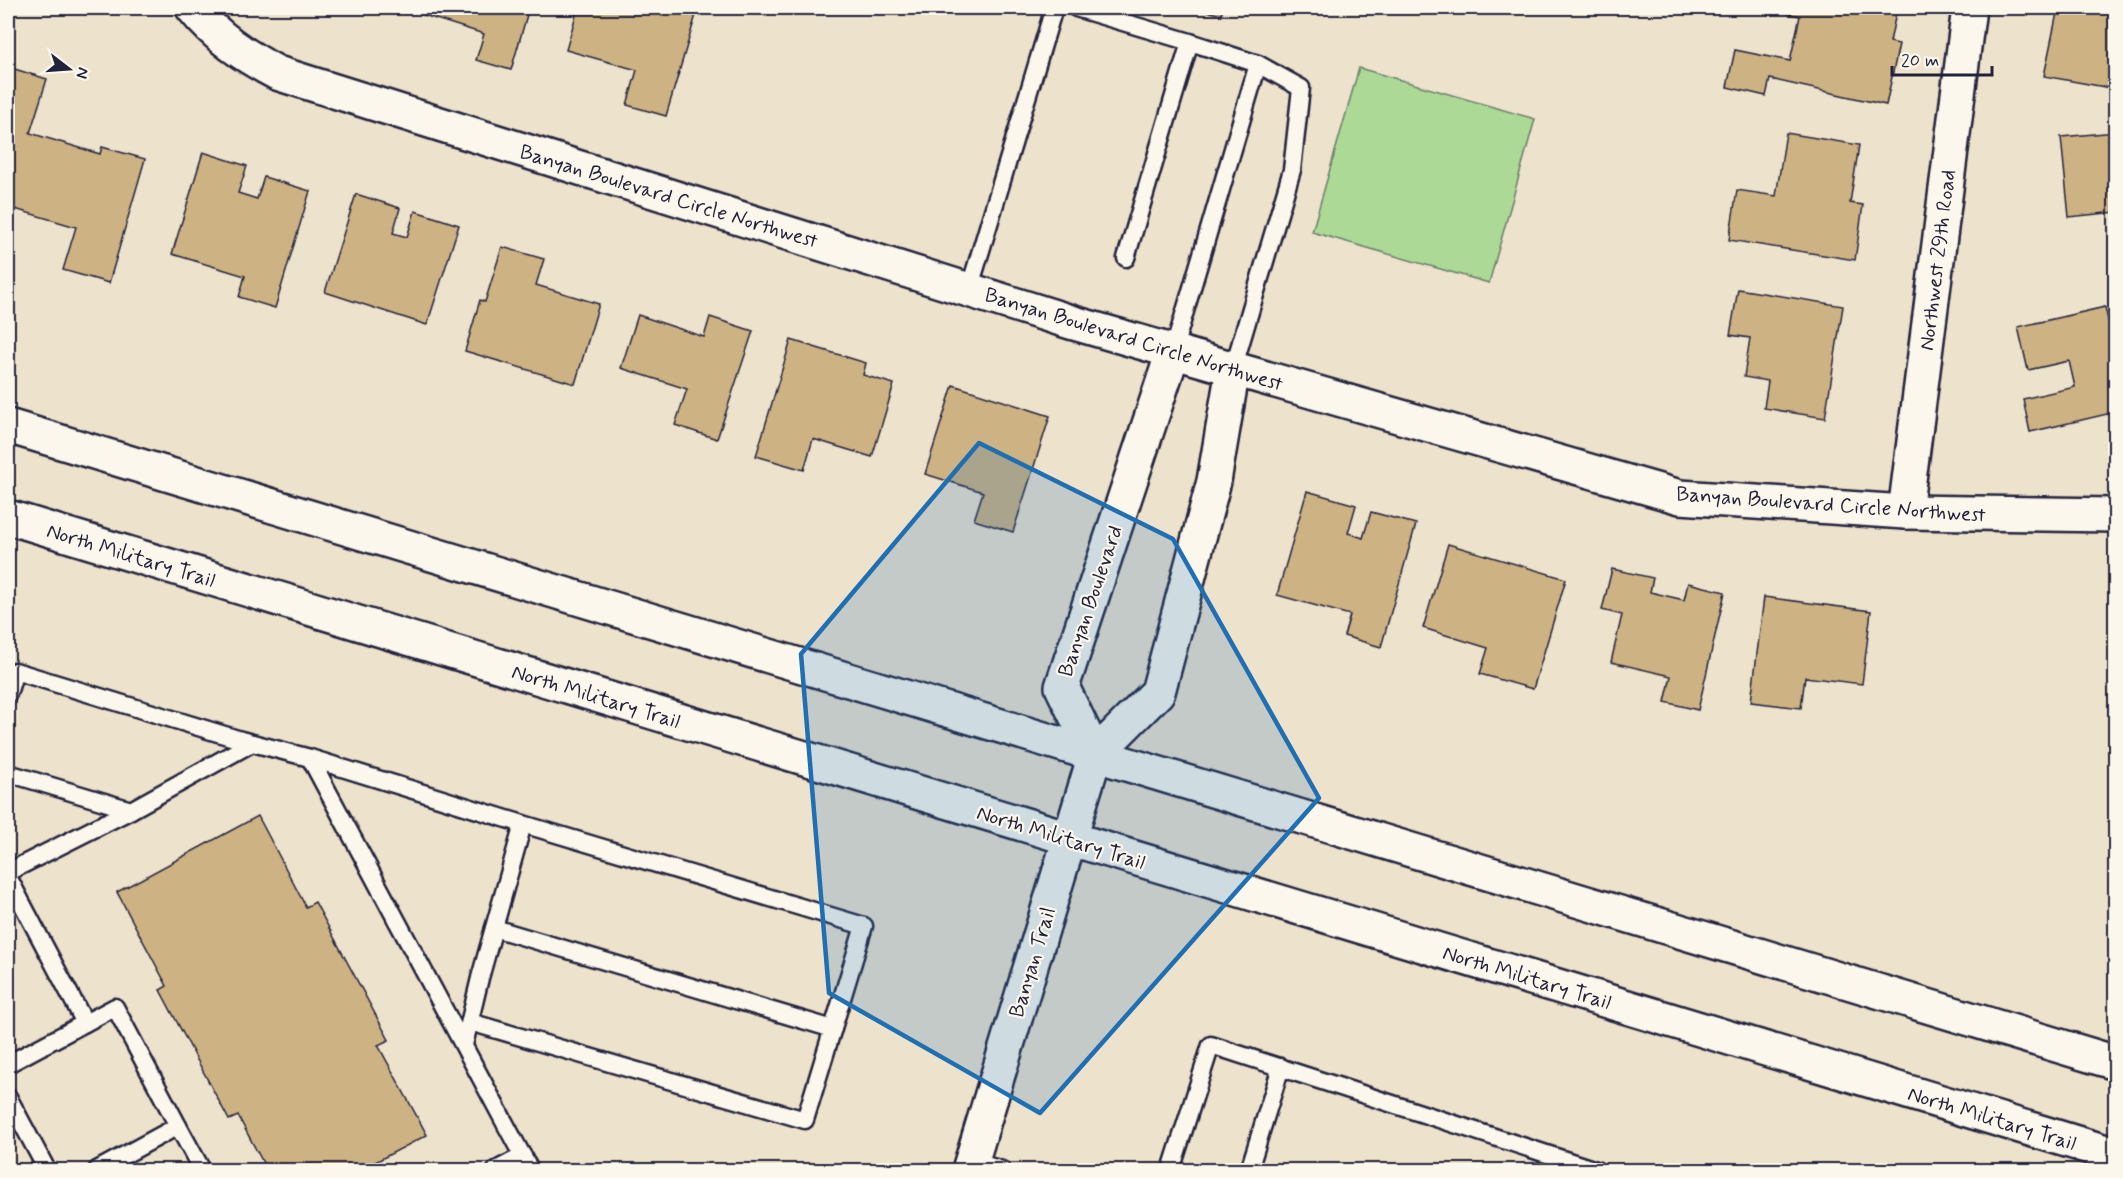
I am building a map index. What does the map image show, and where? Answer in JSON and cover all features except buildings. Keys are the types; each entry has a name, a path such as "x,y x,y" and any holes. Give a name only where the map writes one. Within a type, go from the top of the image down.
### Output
{"main road":[{"name":"Banyan Boulevard Circle Northwest","path":"193,8 224,40 277,73 1173,352 1680,497 1905,512 2073,516 2115,514"},
{"name":"Northwest 29th Road","path":"1905,512 1969,8"},
{"name":"Banyan Boulevard","path":"1095,754 1062,687 1173,352"},
{"path":"1095,754 1158,692 1214,481 1233,369"},
{"path":"8,426 2115,1064"},
{"name":"North Military Trail","path":"8,517 2115,1155"},
{"name":"Banyan Trail","path":"981,1167 1069,839 1095,754"}],"lane":[{"path":"969,290 1054,8"},
{"path":"1076,8 1258,64 1301,88 1292,170 1233,369"},
{"path":"1126,258 1190,42"},
{"path":"1173,352 1258,64"},
{"path":"8,694 15,671 864,926 805,1120 470,1022"},
{"path":"8,872 131,810 252,743"},
{"path":"310,758 527,1163 496,1170"},
{"path":"8,773 131,810"},
{"path":"464,1045 523,824"},
{"path":"8,877 85,1023"},
{"path":"494,928 833,1029"},
{"path":"8,1064 115,1007 202,1170"},
{"path":"1172,1170 1211,1045 1596,1170"},
{"path":"1249,1170 1281,1067"},
{"path":"8,1097 47,1170"},
{"path":"97,1170 178,1126"}],"highlighted area":[{"path":"979,443 1173,539 1319,798 1040,1113 829,993 801,654"}],"green space":[{"path":"1359,68 1535,119 1489,283 1312,232"}]}
